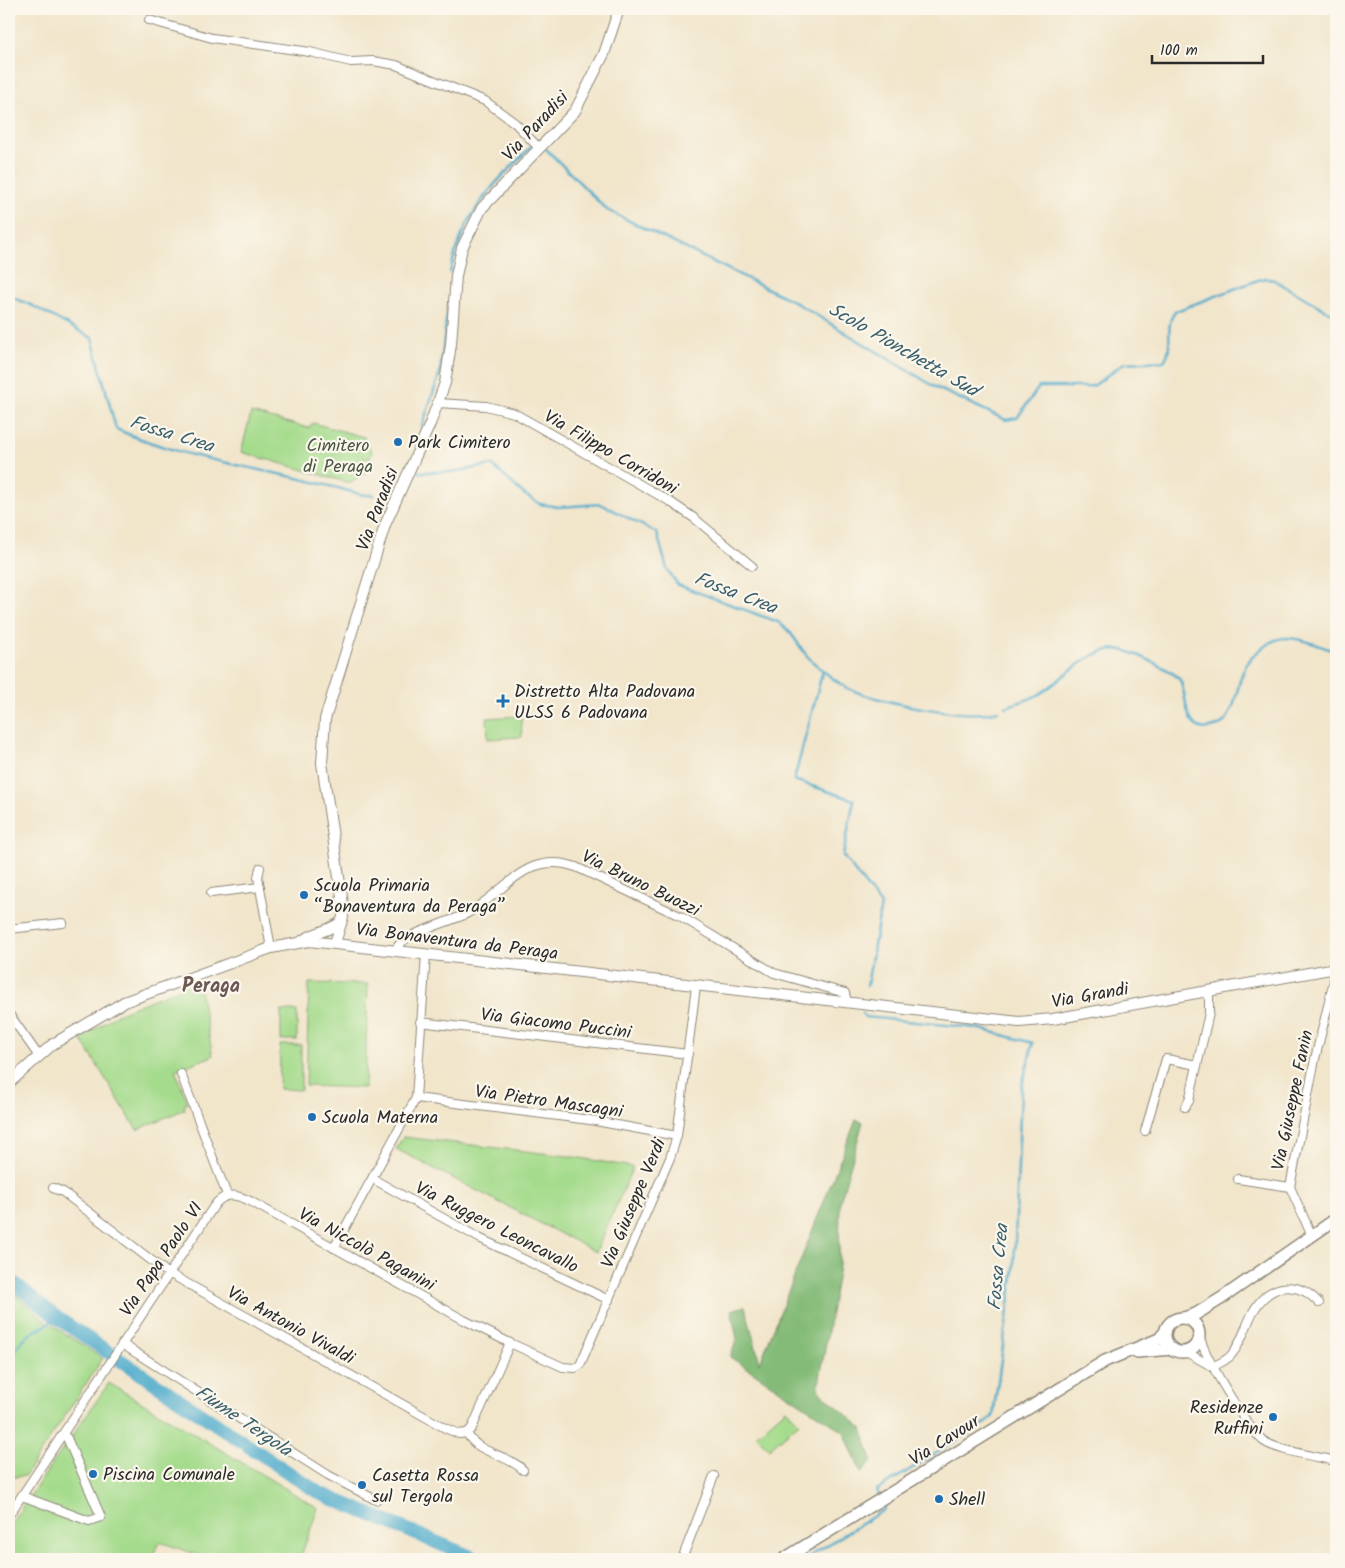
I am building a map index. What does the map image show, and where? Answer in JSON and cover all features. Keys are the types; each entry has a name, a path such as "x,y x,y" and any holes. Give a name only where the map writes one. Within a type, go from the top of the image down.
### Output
{"main road":[{"name":"Via Paradisi","path":"335,943 342,922 343,896 322,762 325,719 385,525 438,403 450,354 458,261 466,237 482,208 536,144 575,111 604,54 619,9"},
{"path":"301,942 310,935 332,928 342,922"},
{"name":"Via Bonaventura da Peraga","path":"9,1083 38,1055 76,1029 124,1002 271,948 301,942 335,943 847,1003"},
{"name":"Via Grandi","path":"847,1003 983,1019 1028,1022 1335,968"},
{"path":"1222,1298 1203,1317 1195,1347 1186,1352 1172,1349 1166,1342 1165,1332 1174,1320 1196,1314 1222,1298 1336,1218"},
{"path":"1184,1318 1193,1322 1199,1334"},
{"name":"Via Cavour","path":"784,1559 1083,1374 1123,1353 1158,1339 1165,1332"},
{"name":"Via Cavour","path":"1123,1353 1172,1349"}],"street":[{"path":"149,20 212,38 310,52 351,62 373,61 396,65 485,101 510,118 536,144"},
{"name":"Via Filippo Corridoni","path":"438,403 486,406 514,412 669,501 694,518 752,566"},
{"name":"Via Bruno Buozzi","path":"396,950 397,945 406,937 440,926 468,912 528,868 546,862 561,862 576,867 680,916 774,973 845,993 847,1003"},
{"path":"260,868 260,887 271,948"},
{"path":"211,893 260,887"},
{"path":"9,929 63,923"},
{"path":"334,1248 416,1098 426,954"},
{"name":"Via Giuseppe Fanin","path":"1311,1234 1290,1187 1315,1060 1334,981 1335,968"},
{"name":"Via Giuseppe Verdi","path":"580,1365 670,1158 677,1136 696,986"},
{"path":"1185,1107 1189,1101 1209,1014 1209,991"},
{"path":"9,1014 38,1055"},
{"name":"Via Giacomo Puccini","path":"420,1022 688,1054"},
{"path":"1145,1131 1166,1059 1197,1065"},
{"path":"181,1074 227,1195"},
{"name":"Via Pietro Mascagni","path":"416,1098 590,1120 677,1136"},
{"name":"Via Ruggero Leoncavallo","path":"373,1179 479,1238 608,1300"},
{"path":"1238,1179 1290,1187"},
{"name":"Via Antonio Vivaldi","path":"53,1188 71,1198 169,1274 446,1428 460,1434 467,1433 476,1444 517,1464 523,1470"},
{"name":"Via Niccolò Paganini","path":"227,1195 243,1198 510,1343 563,1367 575,1368 580,1365"},
{"name":"Via Papa Paolo VI","path":"9,1515 218,1201 227,1195"},
{"path":"1213,1367 1232,1354 1253,1312 1260,1302 1276,1290 1285,1287 1300,1288 1309,1292 1319,1303"},
{"path":"1199,1334 1213,1367 1254,1432 1262,1440 1272,1445 1336,1461"},
{"path":"467,1433 472,1428 510,1343"},
{"path":"120,1347 328,1475 376,1500"},
{"path":"1186,1352 1213,1367"},
{"path":"22,1496 89,1521 101,1516 67,1438 63,1434"},
{"path":"682,1559 714,1476"}],"green space":[{"name":"Cimitero di Peraga","path":"251,413 309,428 313,423 364,437 372,452 370,459 364,458 362,466 368,468 365,474 349,483 241,452"},
{"path":"521,716 522,737 488,739 487,718"},
{"path":"198,981 213,1056 175,1070 188,1103 184,1105 185,1109 137,1130 81,1039 117,1014"},
{"path":"309,983 368,984 365,1088 306,1086"},
{"path":"281,1011 297,1011 297,1040 281,1040"},
{"path":"280,1045 301,1045 301,1090 279,1089"},
{"path":"856,1120 863,1122 840,1202 839,1266 818,1390 862,1428 872,1461 861,1473 844,1432 730,1357 737,1339 731,1310 745,1306 760,1363"},
{"path":"403,1137 568,1156 633,1167 596,1252 396,1149"},
{"path":"9,1288 44,1320 103,1358 25,1476 15,1477 9,1481"},
{"path":"109,1383 318,1508 300,1559 210,1559 160,1542 150,1559 9,1559 9,1526"},
{"path":"786,1409 799,1423 769,1449 756,1435"}],"waterway":[{"name":"Scolo Pionchetta Sud","path":"450,272 464,231 483,198 508,170 538,140 540,141"},
{"name":"Scolo Pionchetta Sud","path":"546,149 607,210 793,301 937,388 1006,420 1017,418 1039,387 1087,387 1095,385 1124,363 1164,361 1169,349 1170,322 1176,311 1258,280 1266,278 1274,280 1336,316"},
{"name":"Fossa Crea","path":"9,296 33,306 92,338 116,429 160,446 182,452 364,495 374,495"},
{"name":"Scolo Pionchetta Sud","path":"422,426 440,373 447,312"},
{"name":"Fossa Crea","path":"415,472 452,472 492,465 525,495 540,504 559,507 601,504 657,533 667,569 678,585 778,622 789,632 813,662 847,688 878,699 922,708 966,713 998,711"},
{"path":"1006,707 1038,695 1084,660 1105,651 1116,649 1140,656 1176,676 1180,680 1188,712 1195,725 1202,728 1211,728 1219,725 1230,713 1240,679 1247,664 1255,654 1274,640 1285,638 1298,639 1336,652"},
{"name":"Fossa Crea","path":"823,670 794,780 854,800 843,856 881,905 867,986"},
{"name":"Fossa Crea","path":"862,1013 865,1017 977,1028 1033,1043 1021,1089 1014,1269 993,1416 987,1422 877,1490 879,1497"},
{"name":"Fiume Tergola","path":"9,1279 56,1317 319,1493 476,1559"},
{"path":"9,1361 26,1337 50,1323 56,1317"},
{"name":"Fossa Crea","path":"805,1559 885,1509 882,1502"}],"place":[{"name":"Park Cimitero","path":"398,442"},
{"name":"Distretto Alta Padovana ULSS 6 Padovana","path":"503,701"},
{"name":"Scuola Primaria “Bonaventura da Peraga”","path":"304,895"},
{"name":"Scuola Materna","path":"312,1117"},
{"name":"Residenze Ruffini","path":"1273,1417"},
{"name":"Piscina Comunale","path":"93,1474"},
{"name":"Casetta Rossa sul Tergola","path":"362,1485"},
{"name":"Shell","path":"939,1499"}],"district":[{"name":"Peraga","path":"211,985"}]}
